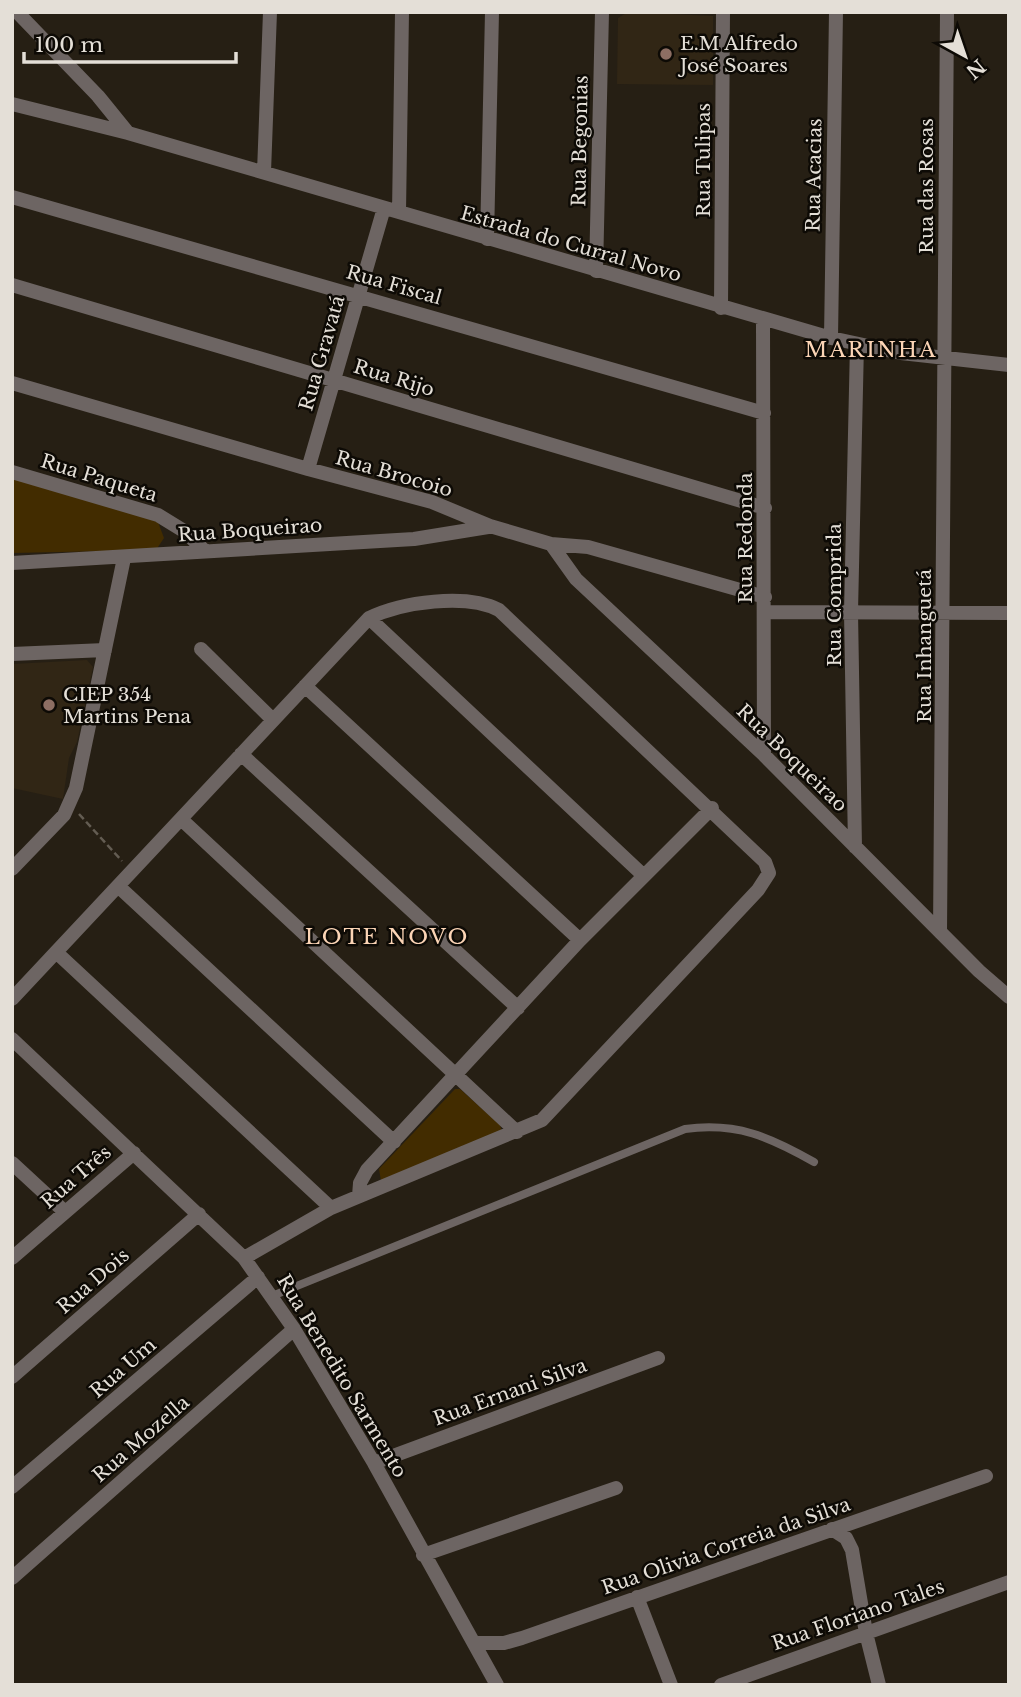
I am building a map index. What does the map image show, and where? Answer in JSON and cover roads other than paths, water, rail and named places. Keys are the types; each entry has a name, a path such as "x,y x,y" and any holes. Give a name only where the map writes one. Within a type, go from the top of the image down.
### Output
{"street":[{"path":"17,12 98,96 128,133"},
{"path":"264,172 270,12"},
{"path":"399,212 402,12"},
{"path":"487,239 492,12"},
{"name":"Rua Begonias","path":"596,271 602,12"},
{"name":"Rua Tulipas","path":"722,307 723,12"},
{"name":"Rua Acacias","path":"831,338 836,12"},
{"name":"Rua das Rosas","path":"944,360 947,12"},
{"name":"Estrada do Curral Novo","path":"12,104 128,133 831,338 944,360 1009,365"},
{"name":"Rua Fiscal","path":"12,197 764,413"},
{"name":"Rua Gravatá","path":"308,469 384,208"},
{"name":"Rua Rijo","path":"12,285 765,508"},
{"name":"Rua Redonda","path":"763,320 764,755"},
{"name":"Rua Comprida","path":"855,847 851,612 857,344"},
{"name":"Rua Inhanguetá","path":"940,932 944,360"},
{"name":"Rua Brocoio","path":"12,383 432,502 490,526 551,544 588,547 765,597"},
{"name":"Rua Paqueta","path":"12,472 158,515 184,531 205,551"},
{"name":"Rua Boqueirao","path":"12,563 414,539 490,526"},
{"name":"Rua Boqueirao","path":"551,544 576,579 764,755 940,932 1009,997"},
{"path":"12,869 64,815 71,803 124,558"},
{"path":"12,999 369,618 404,604 471,602 499,610 712,808 765,862 769,873 766,880 552,1110 533,1126 331,1208 244,1258"},
{"path":"765,612 944,615 1009,613"},
{"path":"369,618 644,876"},
{"path":"201,649 273,720"},
{"path":"12,654 105,650"},
{"path":"305,686 580,940"},
{"path":"241,754 518,1008"},
{"path":"359,1196 363,1178 394,1142 580,940 712,808"},
{"path":"181,819 517,1132"},
{"path":"118,886 394,1142"},
{"path":"56,952 331,1208"},
{"name":"Rua Benedito Sarmento","path":"12,1039 244,1258 294,1329 374,1462 423,1555 477,1643 497,1685"},
{"name":"Rua Três","path":"12,1258 134,1153"},
{"path":"12,1163 65,1212"},
{"name":"Rua Dois","path":"12,1377 200,1214"},
{"name":"Rua Um","path":"12,1487 258,1277"},
{"name":"Rua Mozella","path":"12,1578 294,1329"},
{"name":"Rua Ernani Silva","path":"374,1462 658,1358"},
{"name":"Rua Olivia Correia da Silva","path":"477,1643 504,1643 522,1638 986,1476"},
{"path":"423,1555 616,1488"},
{"path":"832,1529 846,1538 852,1550 866,1633 879,1685"},
{"name":"Rua Floriano Tales","path":"721,1685 1009,1582"},
{"path":"637,1597 671,1685"}],"lane":[{"path":"272,1297 685,1129 713,1125 743,1129 777,1141 814,1162"}],"place":[{"name":"E.M Alfredo José Soares","path":"666,54"},
{"name":"CIEP 354 Martins Pena","path":"49,705"}],"district":[{"name":"MARINHA","path":"871,350"},
{"name":"LOTE NOVO","path":"387,937"}]}
